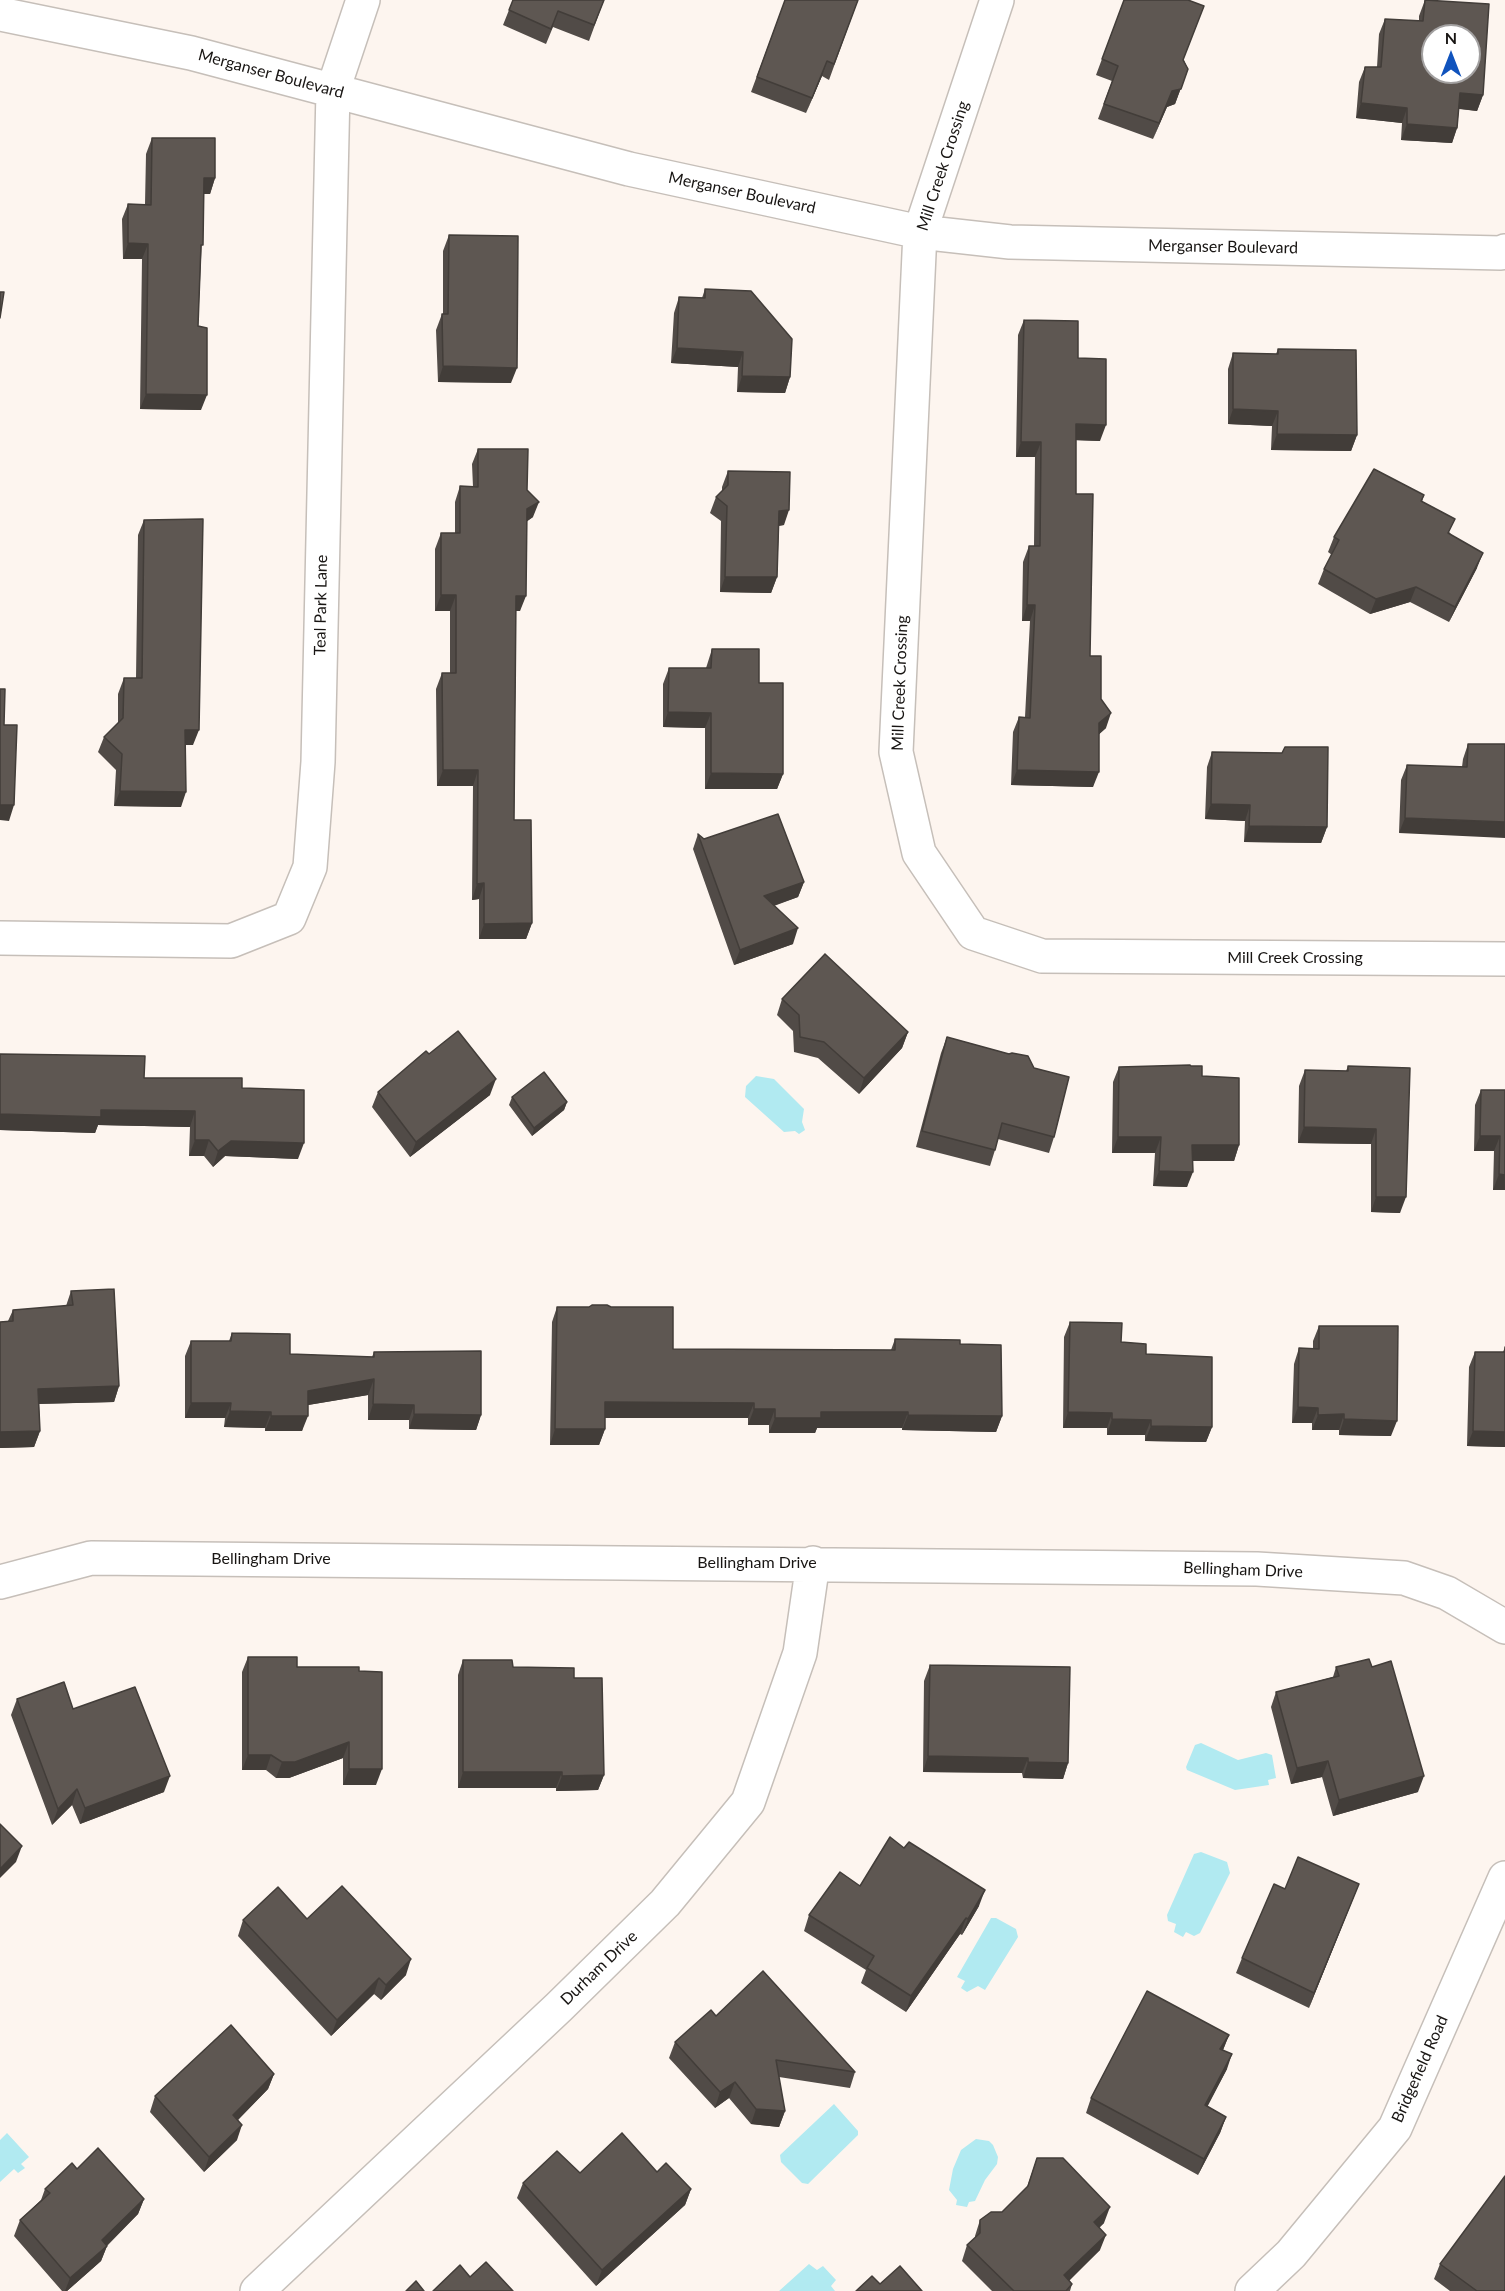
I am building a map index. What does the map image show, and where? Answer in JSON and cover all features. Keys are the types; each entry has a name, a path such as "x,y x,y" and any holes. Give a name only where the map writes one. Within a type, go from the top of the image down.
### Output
{"street":[{"name":"Teal Park Lane","path":"0,938 231,941 289,918 310,867 318,762 333,90 363,0"},
{"name":"Mill Creek Crossing","path":"997,0 920,232 896,752 919,853 973,933 1042,956 1505,959"},
{"name":"Merganser Boulevard","path":"0,14 191,53 629,169 920,232 1010,242 1504,260"},
{"name":"Bellingham Drive","path":"0,1582 91,1558 813,1563 1257,1569 1404,1578 1448,1593 1505,1627"},
{"name":"Durham Drive","path":"256,2291 559,2007 666,1903 748,1802 800,1653 813,1563"},
{"name":"Bridgefield Road","path":"1252,2291 1291,2254 1395,2128 1505,1878"}],"water":[{"path":"756,1076 774,1079 804,1109 802,1122 805,1130 799,1134 795,1131 784,1132 745,1097 746,1086"},
{"path":"1201,1743 1238,1760 1266,1753 1272,1755 1276,1778 1268,1780 1269,1785 1235,1790 1187,1770 1186,1767 1195,1745"},
{"path":"1201,1852 1227,1862 1230,1873 1200,1933 1194,1936 1186,1932 1183,1937 1174,1932 1176,1924 1168,1921 1167,1915 1194,1854"},
{"path":"991,1918 996,1918 1016,1929 1018,1937 985,1990 978,1986 967,1992 961,1988 965,1981 957,1977"},
{"path":"834,2104 858,2131 858,2135 808,2184 802,2183 781,2162 780,2155"},
{"path":"7,2133 29,2157 21,2164 25,2168 18,2173 14,2169 0,2182 0,2140"},
{"path":"976,2139 989,2141 993,2145 998,2157 997,2164 985,2180 975,2201 969,2202 967,2207 956,2205 957,2200 949,2190 953,2169 961,2150"},
{"path":"809,2264 817,2270 823,2266 836,2280 831,2286 835,2291 779,2291"}],"building":[{"path":"513,0 604,0 594,25 558,11 551,29 509,10"},
{"path":"785,0 858,0 834,64 827,61 812,98 757,77"},
{"path":"1124,0 1188,0 1204,6 1183,60 1188,69 1181,89 1172,91 1159,123 1104,104 1118,66 1102,59"},
{"path":"1425,0 1489,4 1483,95 1460,93 1457,128 1407,124 1407,108 1361,103 1365,67 1381,67 1385,19 1423,21"},
{"path":"152,138 215,138 215,178 204,178 198,326 207,328 207,395 146,394 148,244 128,243 128,204 151,205"},
{"path":"449,235 518,236 517,368 443,366 442,314 448,314"},
{"path":"705,289 751,291 792,339 790,377 742,376 743,352 677,348 679,297 705,298"},
{"path":"0,292 4,292 0,318"},
{"path":"1024,320 1078,321 1078,358 1106,359 1106,425 1076,424 1076,494 1093,494 1090,656 1101,656 1101,699 1111,713 1099,723 1099,772 1017,770 1019,717 1030,718 1035,605 1027,605 1029,546 1040,546 1041,442 1021,442"},
{"path":"1278,349 1356,350 1357,435 1277,434 1278,411 1233,409 1233,353 1278,354"},
{"path":"478,449 528,449 527,490 539,502 527,509 526,596 516,596 514,820 531,820 532,923 484,924 484,883 477,884 478,770 443,770 442,673 456,673 456,595 441,595 441,533 460,533 460,486 478,487"},
{"path":"1374,469 1424,495 1421,501 1455,519 1448,533 1483,553 1455,607 1416,587 1376,599 1324,569 1339,540 1334,537"},
{"path":"728,471 790,472 789,510 779,511 777,577 725,577 727,506 716,497 728,485"},
{"path":"203,519 199,730 185,730 186,792 120,791 122,754 104,737 123,718 124,678 142,678 144,520"},
{"path":"712,649 759,649 759,683 783,683 783,774 711,773 711,713 668,712 669,668 711,668"},
{"path":"0,689 5,689 4,725 17,725 14,805 0,805"},
{"path":"1468,744 1505,744 1505,822 1405,818 1407,765 1467,767"},
{"path":"1285,747 1328,747 1327,827 1249,826 1250,805 1211,804 1212,752 1282,753"},
{"path":"778,814 804,882 764,896 798,928 740,950 698,834 704,839"},
{"path":"825,954 908,1032 864,1078 824,1042 800,1037 799,1015 782,999"},
{"path":"458,1031 496,1079 416,1142 378,1092 426,1051 429,1054"},
{"path":"947,1037 1009,1054 1028,1056 1034,1068 1069,1077 1054,1137 1002,1123 995,1150 922,1131"},
{"path":"0,1054 145,1056 144,1078 242,1078 242,1088 304,1090 304,1143 231,1141 218,1151 209,1140 195,1140 195,1111 101,1110 101,1117 0,1114"},
{"path":"1202,1066 1202,1076 1239,1078 1239,1145 1192,1145 1193,1172 1159,1171 1161,1137 1118,1137 1119,1067"},
{"path":"1348,1066 1410,1068 1406,1197 1376,1197 1376,1129 1304,1127 1305,1070 1348,1071"},
{"path":"544,1072 567,1102 534,1128 512,1097"},
{"path":"1481,1090 1505,1090 1505,1175 1499,1174 1500,1136 1480,1136"},
{"path":"114,1289 119,1386 38,1389 40,1431 0,1432 0,1322 13,1321 13,1310 73,1305 71,1291"},
{"path":"592,1305 673,1307 673,1349 895,1350 895,1339 960,1340 960,1344 1001,1345 1002,1416 908,1415 908,1412 821,1412 821,1418 775,1418 775,1409 754,1409 754,1403 605,1402 605,1429 555,1429 557,1307 589,1307"},
{"path":"1070,1322 1122,1323 1121,1342 1146,1344 1146,1354 1212,1357 1212,1427 1151,1426 1151,1420 1112,1419 1112,1413 1068,1412"},
{"path":"1319,1326 1398,1326 1397,1421 1344,1419 1344,1414 1318,1415 1318,1408 1298,1407 1299,1348 1319,1349"},
{"path":"232,1333 290,1334 290,1354 374,1357 374,1352 481,1351 481,1415 414,1414 414,1405 373,1404 374,1379 308,1391 308,1416 271,1416 271,1412 230,1411 231,1403 191,1403 191,1341 231,1341"},
{"path":"1475,1352 1505,1352 1505,1432 1473,1431"},
{"path":"248,1657 297,1657 297,1667 359,1667 359,1671 382,1672 382,1769 349,1769 349,1742 295,1762 282,1762 271,1755 248,1755"},
{"path":"1369,1659 1372,1667 1391,1661 1424,1776 1339,1800 1328,1761 1297,1768 1276,1692 1339,1676 1336,1667"},
{"path":"463,1660 512,1660 513,1667 574,1668 574,1678 602,1678 604,1775 562,1776 562,1772 463,1772"},
{"path":"930,1665 1070,1667 1068,1763 1028,1762 1028,1758 928,1756"},
{"path":"64,1682 73,1709 135,1687 170,1776 85,1808 77,1789 58,1809 17,1699"},
{"path":"0,1824 22,1846 0,1869"},
{"path":"890,1837 904,1848 909,1842 985,1890 968,1919 966,1918 911,1996 867,1968 874,1956 809,1915 840,1872 860,1886"},
{"path":"1298,1857 1359,1884 1314,1993 1242,1958 1274,1884 1285,1889"},
{"path":"342,1886 411,1959 386,1985 379,1978 337,2020 243,1920 278,1887 307,1919"},
{"path":"763,1971 855,2072 776,2060 785,2111 756,2109 735,2082 720,2092 675,2042 711,2010 716,2016"},
{"path":"1147,1991 1229,2035 1220,2049 1232,2054 1205,2105 1226,2117 1204,2159 1091,2098"},
{"path":"231,2025 274,2074 233,2115 242,2125 209,2157 155,2096"},
{"path":"622,2133 657,2172 666,2163 691,2189 602,2270 523,2183 557,2151 580,2173"},
{"path":"98,2148 144,2199 102,2240 107,2246 70,2278 20,2220 50,2193 45,2189 72,2163 77,2169"},
{"path":"1037,2158 1063,2158 1110,2207 1094,2222 1106,2235 1064,2275 1072,2284 1066,2291 1014,2291 967,2245 980,2233 980,2220 991,2212 1002,2212 1028,2186"},
{"path":"1505,2176 1505,2291 1477,2291 1440,2264"},
{"path":"486,2262 513,2291 433,2291 460,2265 470,2277"},
{"path":"900,2266 922,2291 856,2291 872,2276 880,2284"},
{"path":"416,2281 424,2291 406,2291"}]}
